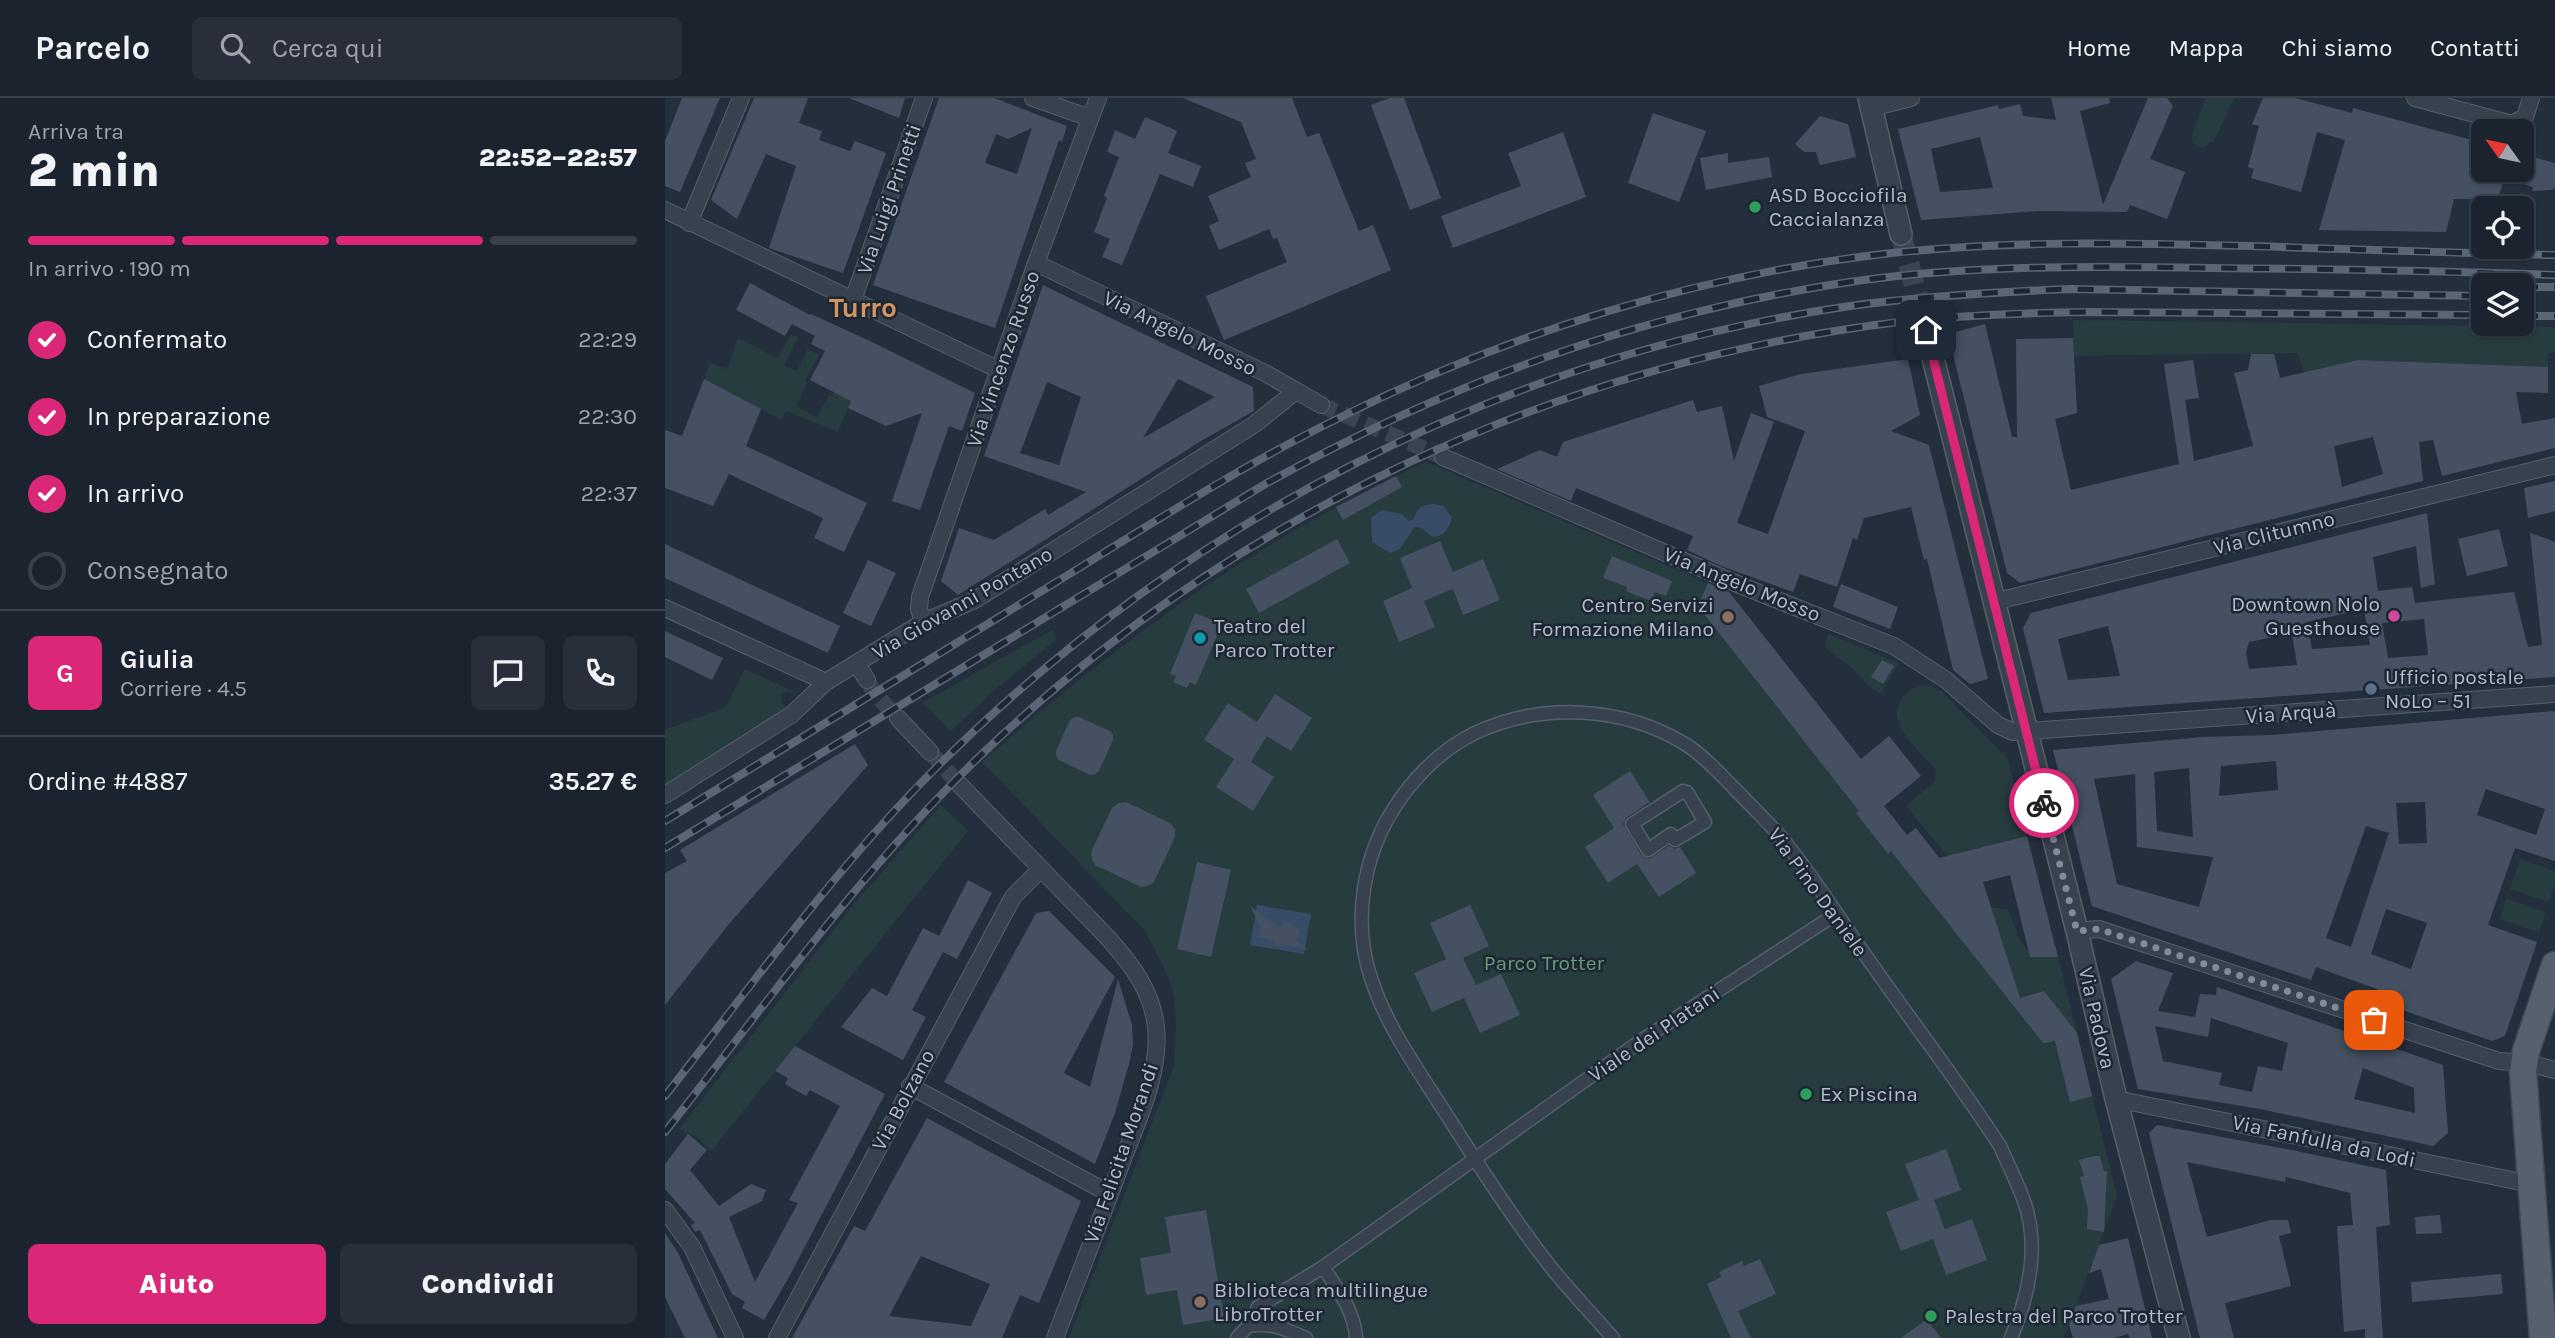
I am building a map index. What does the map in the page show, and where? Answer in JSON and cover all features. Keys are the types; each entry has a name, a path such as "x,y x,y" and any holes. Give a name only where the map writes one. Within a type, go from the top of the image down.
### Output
{"main road":[{"path":"2543,1338 2523,1102 2523,1062 2555,965"}],"street":[{"path":"689,223 741,98"},
{"name":"Via Luigi Prinetti","path":"853,300 924,98"},
{"path":"1033,98 1090,118"},
{"name":"Via Vincenzo Russo","path":"923,622 919,605 921,597 1036,263 1098,98"},
{"path":"1901,234 1870,103 1911,98"},
{"path":"2415,98 2508,124 2525,117 2531,98"},
{"path":"665,210 999,370"},
{"name":"Via Angelo Mosso","path":"1036,263 1265,373 1321,405"},
{"name":"Via Padova","path":"1926,330 2077,931 2116,1098 2179,1338"},
{"name":"Via Giovanni Pontano","path":"665,795 792,715 826,682 923,622 975,600 1255,424 1296,391"},
{"name":"Via Angelo Mosso","path":"1443,457 1742,586 1894,646 1940,676 1998,725 2013,732 2026,732"},
{"name":"Via Clitumno","path":"1993,602 2555,465"},
{"path":"665,608 826,682"},
{"path":"857,664 867,680"},
{"name":"Via Arquà","path":"2026,732 2555,694"},
{"name":"Via Pino Daniele","path":"1613,1338 1550,1265 1475,1159 1392,1027 1367,965 1363,940 1364,886 1375,844 1407,789 1447,750 1471,735 1504,721 1553,711 1599,715 1654,727 1689,746 1788,845 2000,1146 2024,1201 2030,1224 2032,1253 2024,1306 2011,1338"},
{"path":"898,718 930,752"},
{"name":"Via Felicita Morandi","path":"960,785 1109,939 1143,983 1154,1014 1157,1039 1152,1070 1140,1112 1055,1338"},
{"path":"1681,792 1687,792 1705,822 1675,840 1671,834 1648,850 1632,824 1681,792"},
{"name":"Via Bolzano","path":"777,1338 1013,897 1040,870"},
{"name":"Viale dei Platani","path":"1237,1338 1248,1326 1258,1307 1323,1267 1639,1042 1836,914"},
{"path":"2077,931 2099,929 2499,1061 2523,1062 2555,1070"},
{"path":"910,1086 1110,1194"},
{"name":"Via Fanfulla da Lodi","path":"2116,1098 2531,1184"},
{"path":"665,1210 692,1247 735,1338"},
{"path":"1323,1267 1343,1298 1356,1338"},
{"path":"1248,1326 1278,1325 1292,1335 1306,1338"}],"green space":[{"path":"2206,98 2234,98 2214,141 2202,148 2194,144 2191,136"},
{"path":"2073,320 2471,326 2471,336 2534,336 2534,327 2555,327 2555,353 2548,353 2548,367 2358,360 2304,373 2298,353 2074,356"},
{"path":"791,334 798,338 784,365 797,371 808,349 819,355 796,406 817,417 846,369 861,377 838,432 786,411 782,420 704,380 710,363 727,369 738,338 777,358"},
{"name":"Parco Trotter","path":"1426,462 1729,592 1886,791 1878,798 1907,835 1916,828 1978,906 2008,909 2019,938 2029,950 2058,957 2117,1196 2064,1338 1069,1338 1174,1066 1174,996 1166,972 1146,932 982,762 1086,674 1193,595 1305,524"},
{"path":"1052,630 1057,639 996,689 951,731 922,703"},
{"path":"1828,634 1899,663 1881,693 1825,646"},
{"path":"745,669 794,692 796,696 788,691 781,695 782,704 788,708 665,786 665,730 726,707"},
{"path":"1922,685 1941,691 2008,760 2027,836 1947,856 1906,806 1935,781 1936,769 1907,738 1898,719 1900,701 1910,691"},
{"path":"941,805 968,831 711,1151 696,1137 679,1129 854,904"},
{"path":"2520,859 2555,871 2555,883 2549,902 2510,889"},
{"path":"2506,899 2546,912 2539,932 2500,919"}],"water":[{"path":"1434,504 1444,506 1452,518 1443,534 1432,537 1422,528 1415,527 1400,549 1390,553 1372,542 1371,518 1382,510 1402,514 1409,521 1414,519 1421,508"},
{"path":"1257,905 1311,914 1304,954 1250,945"}],"building":[{"path":"682,98 720,98 680,192 665,186 665,141"},
{"path":"754,98 808,98 799,123 822,131 819,140 850,151 855,141 886,153 843,273 769,248 796,166 766,154 737,219 711,200"},
{"path":"849,98 905,98 899,118"},
{"path":"939,98 994,98 1067,126 1062,142 1059,140 995,328 873,285","holes":["1032,128 1017,174 985,163 996,134 1008,139"]},
{"path":"1183,98 1292,98 1307,137 1319,133 1359,231 1373,225 1391,270 1224,340 1206,296 1287,262 1277,238 1273,239 1269,229 1219,250 1209,226 1219,221 1208,196 1251,177 1245,163 1256,159 1241,122"},
{"path":"1390,98 1404,98 1441,198 1410,210 1371,105"},
{"path":"2051,98 2109,98 2110,103 2080,111 2103,205 2148,98 2167,98 2173,106 2150,159 2185,172 2167,219 2130,205 2127,212 2037,211 1921,220 1898,129 1998,105 1999,109 2020,104 2023,116 2056,120","holes":["1980,137 1993,188 1940,192 1931,149"]},
{"path":"2263,98 2295,98 2352,113 2353,108 2471,140 2471,182 2503,182 2499,196 2454,199 2446,232 2319,230 2345,140 2317,132 2301,192 2251,178 2254,169 2248,167 2259,126 2252,124"},
{"path":"1653,113 1706,131 1679,202 1628,183"},
{"path":"1820,116 1848,124 1856,157 1820,165 1816,152 1804,152 1795,144"},
{"path":"1145,117 1177,131 1168,153 1201,166 1193,187 1160,174 1122,265 1102,257 1110,239 1094,232 1119,157 1107,152 1115,130 1135,139"},
{"path":"1563,132 1586,197 1453,248 1441,216 1521,186 1508,153"},
{"path":"1728,153 1728,163 1769,157 1772,177 1706,190 1700,158"},
{"path":"2534,157 2555,163 2555,187 2552,190 2532,191 2533,187 2517,182 2534,182"},
{"path":"750,283 810,315 975,393 962,431 949,426 920,510 892,501 922,413 886,426 848,408 851,401 810,380 825,351 811,344 815,336 792,324 785,336 736,310"},
{"path":"1043,285 1253,387 1254,411 1201,441 958,595 941,581 959,528 994,540 1045,509 1048,515 1086,492 984,456","holes":["1178,379 1215,397 1143,438","1047,382 1081,397 1059,465 1020,453"]},
{"path":"1985,324 2012,437 2017,437 2016,339 2073,338 2077,413 2055,419 2071,490 2179,464 2164,364 2193,360 2199,398 2185,400 2194,461 2253,446 2234,373 2248,370 2251,354 2274,354 2280,378 2358,360 2548,367 2548,393 2516,392 2522,424 2555,418 2555,448 2442,476 2433,440 2419,442 2423,481 2020,583 2007,573 1948,334","holes":["2373,437 2383,474 2342,487 2334,446"]},
{"path":"1908,359 1920,415 1891,431 1929,445 1988,679 1970,684 1953,670 1927,559 1924,560 1911,507 1864,518 1857,540 1853,538 1837,587 1800,574 1793,592 1721,566 1687,550 1693,536 1576,488 1571,501 1497,469 1540,450 1557,457 1563,442 1693,400 1697,412 1722,406 1734,461 1751,413 1774,422 1737,523 1768,534 1805,431 1767,417 1759,386 1801,374"},
{"path":"704,379 761,409 746,446 867,503 844,552 814,538 823,518 729,474 713,506 665,488 665,430 682,436"},
{"path":"1396,476 1402,487 1343,520 1336,507"},
{"path":"2555,481 2555,511 2528,518 2524,488"},
{"path":"2427,513 2435,584 2421,588 2416,546 2373,557 2378,591 2412,587 2415,603 2514,592 2528,647 2542,645 2530,533 2555,542 2555,677 2044,713 2023,628 2031,613","holes":["2364,609 2370,645 2312,649 2307,622","2424,619 2428,655 2388,658 2382,623","2108,626 2120,676 2068,680 2058,639","2292,633 2297,665 2249,669 2246,653 2249,642"]},
{"path":"2499,529 2508,566 2467,576 2458,539"},
{"path":"1337,539 1350,563 1259,613 1246,589"},
{"path":"1440,541 1453,572 1483,559 1500,600 1463,615 1453,589 1438,595 1424,601 1435,627 1399,642 1383,601 1412,588 1400,558"},
{"path":"665,544 840,626 828,653 665,578"},
{"path":"1612,556 1672,581 1666,596 1655,592 1651,601 1626,591 1627,587 1603,578"},
{"path":"868,560 896,573 871,626 843,613"},
{"path":"1708,583 1729,592 1861,759 1889,736 1921,776 1884,806 1907,835 1916,828 1939,858 2027,836 2058,957 2030,957 2010,875 1983,882 2020,998 2044,991 2077,1033 2092,1096 2070,1102 2055,1041 2043,1043 1891,851 1888,854 1856,813 1859,811 1704,614 1695,613"},
{"path":"1841,584 1898,607 1890,629 1833,607"},
{"name":"Teatro del Parco Trotter","path":"1195,613 1222,624 1196,685 1190,682 1187,688 1173,682 1176,676 1170,674"},
{"path":"665,631 723,658 712,680 665,657"},
{"path":"1882,660 1894,666 1883,684 1871,677"},
{"path":"1275,694 1312,718 1291,751 1267,736 1258,750 1251,762 1274,777 1253,811 1216,787 1234,759 1204,740 1228,703 1257,722"},
{"path":"2555,711 2555,861 2515,848 2488,925 2537,942 2505,1036 2492,1041 2373,1000 2377,989 2316,967 2311,980 2092,906 2053,750 2203,737 2272,735","holes":["2276,761 2278,790 2219,796 2221,766","2189,768 2193,837 2157,831 2154,772","2135,774 2137,847 2213,857 2199,907 2117,884 2094,779","2486,789 2545,809 2536,835 2477,815","2425,802 2427,843 2399,844 2396,803","2366,826 2389,833 2351,947 2326,938","2386,909 2427,923 2411,969 2371,954"]},
{"path":"1074,717 1110,731 1113,735 1099,771 1095,774 1090,775 1056,756 1070,720"},
{"path":"855,744 868,765 729,924 665,1005 665,873 687,861 680,850"},
{"path":"1630,771 1650,802 1627,817 1623,824 1641,855 1649,859 1669,846 1675,849 1680,847 1696,873 1659,897 1637,864 1608,883 1585,847 1614,828 1593,795"},
{"path":"1126,802 1170,823 1175,829 1175,837 1154,882 1148,886 1141,887 1096,866 1092,859 1091,852 1112,808"},
{"path":"1197,862 1231,870 1211,957 1177,949"},
{"path":"968,880 992,893 957,959 943,952 912,1010 926,1017 903,1060 841,1027 872,988 887,996 923,928 939,936"},
{"path":"1470,905 1489,946 1463,958 1476,985 1501,974 1520,1015 1480,1033 1464,998 1432,1012 1414,973 1446,959 1430,923"},
{"path":"1250,906 1279,927 1286,920 1301,933 1295,939 1308,950 1290,945 1276,946 1275,941 1256,936 1261,928"},
{"path":"1049,911 1115,977 1064,1073 1090,1087 1118,979 1132,1025 1133,1044 1129,1064 1115,1113 1095,1164 944,1082 1036,913"},
{"path":"2136,961 2173,973 2158,1011 2195,1017 2200,994 2216,995 2217,987 2443,1065 2448,1133 2433,1146 2260,1109 2138,1089 2111,979","holes":["2211,1018 2288,1043 2282,1071 2258,1066 2252,1092 2219,1085 2222,1073 2163,1061 2155,1026 2208,1037","2363,1068 2414,1088 2415,1113 2354,1099"]},
{"path":"795,1046 885,1094 764,1320 742,1308 745,1302 732,1294 700,1230 695,1232 691,1225 695,1223 665,1189 665,1164 688,1134 707,1150 690,1170 719,1206 751,1184 766,1190 762,1201 729,1217 755,1282 798,1203 789,1200 840,1106 810,1090 806,1096 785,1084 788,1078 775,1071"},
{"path":"927,1118 1081,1201 1039,1303 1020,1295 1002,1338 792,1338 854,1226 865,1231","holes":["921,1256 990,1284 971,1326 889,1316"]},
{"path":"2157,1125 2386,1170 2390,1225 2376,1227 2383,1338 2365,1338 2365,1329 2344,1332 2337,1226 2353,1225 2350,1193 2286,1177 2285,1182 2187,1162 2207,1237 2271,1220 2288,1220 2291,1233 2279,1236 2291,1286 2225,1303 2234,1338 2200,1338 2149,1133"},
{"path":"1946,1149 1961,1190 1934,1200 1945,1229 1972,1219 1987,1260 1946,1275 1933,1239 1901,1251 1886,1212 1919,1200 1905,1164"},
{"path":"2100,1156 2104,1171 2107,1171 2104,1232 2087,1229 2088,1209 2080,1177 2084,1176 2079,1160"},
{"path":"1206,1210 1224,1318 1183,1325 1177,1290 1146,1295 1140,1258 1171,1253 1165,1217"},
{"path":"2440,1215 2442,1233 2416,1234 2415,1217"},
{"path":"665,1233 678,1253 718,1338 685,1338 665,1297"},
{"path":"2128,1238 2152,1338 2130,1338 2128,1334 2114,1338 2073,1338 2069,1325 2076,1306 2109,1299 2101,1269 2089,1273 2099,1245"},
{"path":"1760,1259 1776,1294 1738,1311 1751,1338 1731,1338 1707,1284 1721,1277 1719,1272 1742,1261 1744,1266"},
{"path":"2501,1274 2503,1294 2412,1302 2411,1282"},
{"path":"1927,1319 1941,1338 1901,1338"}],"tunnel":[{"path":"1901,234 1926,330"},
{"path":"1321,405 1443,457"},
{"path":"867,680 876,695 898,718"},
{"path":"930,752 960,785"}],"railway":[{"path":"665,821 1178,507 1298,439 1403,387 1469,360 1604,312 1742,277 1812,264 1883,254 1975,246 2157,244 2555,255"},
{"path":"665,848 1267,483 1408,412 1552,355 1626,331 1777,294 1856,281 1944,272 2121,267 2555,275"},
{"path":"2534,287 2555,287"},
{"path":"665,1096 789,935 854,856 923,781 1020,690 1123,607 1233,533 1347,467 1467,412 1591,366 1719,331 1850,306 1960,295 2070,289 2471,296"},
{"path":"665,1132 855,891 895,844 980,756 1077,670 1181,593 1290,524 1405,464 1523,414 1646,373 1771,343 1899,322 2089,312 2471,315"},
{"path":"2534,316 2555,316"}],"way so far":[{"path":"2044,803 2077,931 2099,929 2374,1020"}],"place":[{"name":"ASD Bocciofila Caccialanza","path":"1755,207"},
{"name":"Downtown Nolo Guesthouse","path":"2394,616"},
{"name":"Centro Servizi Formazione Milano","path":"1728,617"},
{"name":"Teatro del Parco Trotter","path":"1200,638"},
{"name":"Ufficio postale NoLo – 51","path":"2371,689"},
{"name":"Ex Piscina","path":"1806,1094"},
{"name":"Biblioteca multilingue LibroTrotter","path":"1200,1302"},
{"name":"Palestra del Parco Trotter","path":"1931,1316"}],"district":[{"name":"Turro","path":"863,307"}],"route":[{"path":"1926,330 2044,803"}]}
